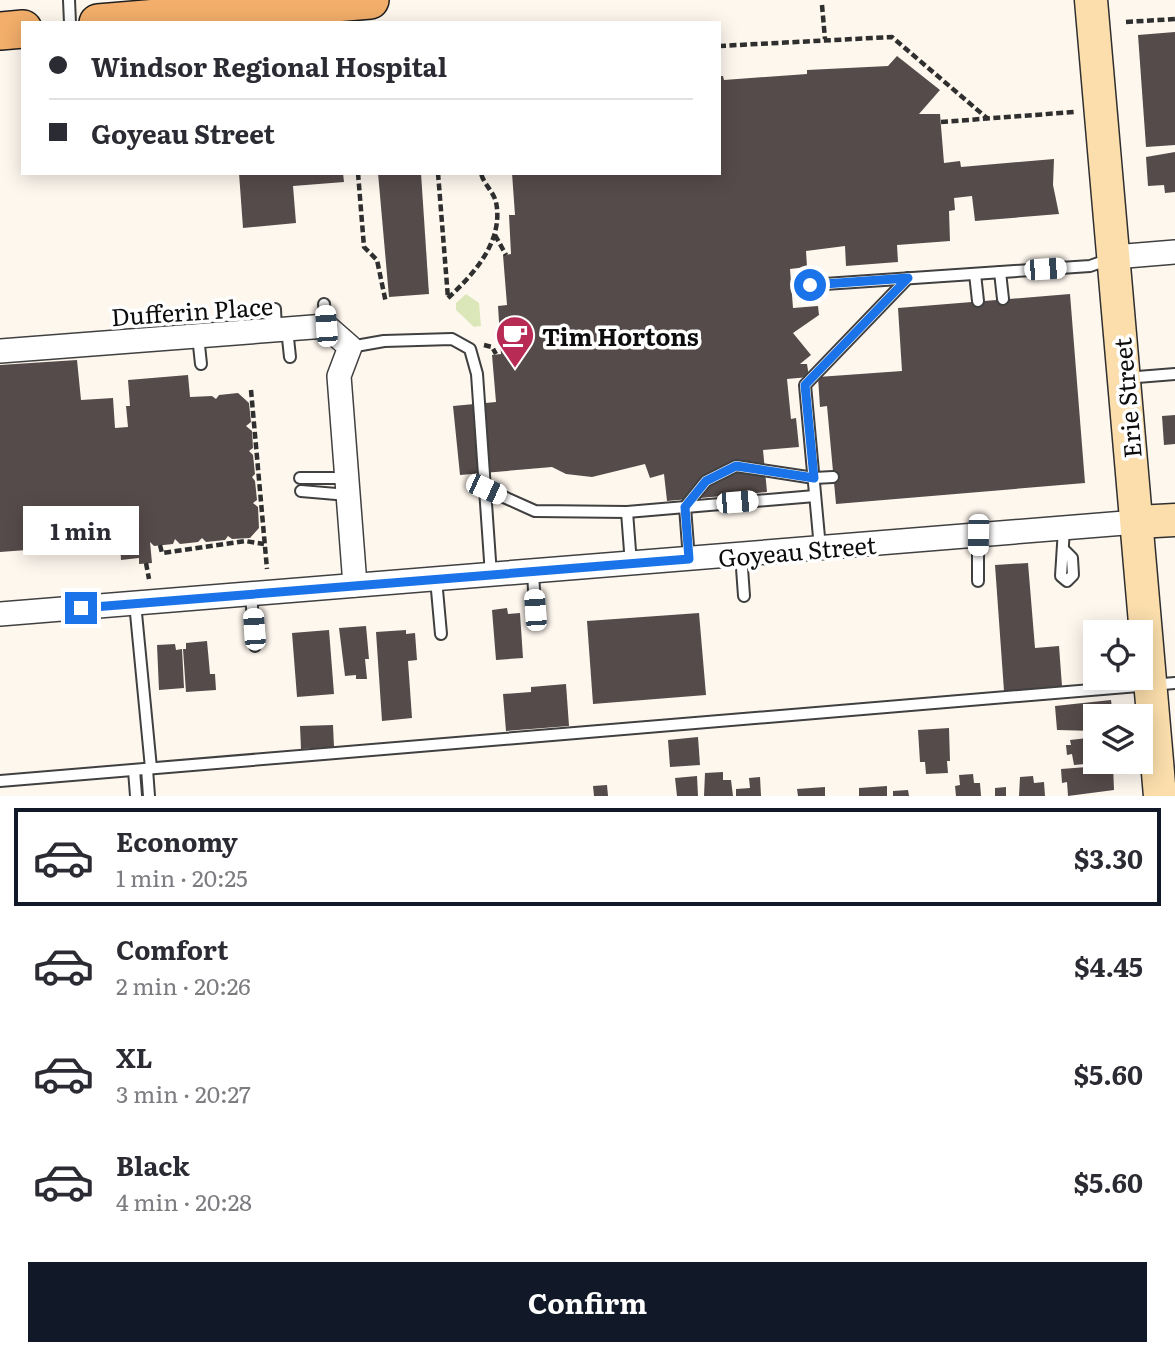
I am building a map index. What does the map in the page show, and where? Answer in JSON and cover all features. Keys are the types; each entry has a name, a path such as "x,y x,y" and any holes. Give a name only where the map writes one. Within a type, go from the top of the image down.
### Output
{"main road":[{"path":"111,21 200,7 370,0"},
{"path":"0,31 21,29"}],"street":[{"name":"Erie Street","path":"1091,0 1137,522 1163,685 1160,796"},
{"path":"1114,257 1175,253"},
{"name":"Dufferin Place","path":"0,351 198,336 325,315 351,347"},
{"path":"351,347 340,376 355,585"},
{"name":"Goyeau Street","path":"0,614 978,535 1065,540 1137,522 1175,520"}],"lane":[{"path":"69,0 70,21"},
{"path":"810,285 1090,266 1114,257"},
{"path":"1000,272 1003,299"},
{"path":"975,274 978,302"},
{"path":"820,548 805,385 908,278"},
{"path":"279,323 290,357"},
{"path":"198,336 201,364"},
{"path":"351,347 384,341 452,339 470,349 477,374 491,575"},
{"path":"1125,379 1175,374"},
{"path":"689,559 685,507 706,481 736,466 814,478 833,477"},
{"path":"300,478 348,486"},
{"path":"301,491 348,486"},
{"path":"486,489 535,511 627,512 815,496"},
{"path":"627,512 631,564"},
{"path":"978,535 978,581"},
{"path":"741,554 744,596"},
{"path":"533,571 535,610"},
{"path":"436,579 441,634"},
{"path":"251,594 255,646"},
{"path":"135,603 149,796"},
{"path":"0,781 1163,685"},
{"path":"134,770 135,796"}],"path":[{"path":"822,5 825,39"},
{"path":"1126,22 1175,19"},
{"path":"721,46 892,37 988,119"},
{"path":"941,122 1079,112"},
{"path":"358,175 364,247 377,260 386,284 386,303"},
{"path":"438,175 448,299 472,276 495,235 496,203 482,175"},
{"path":"495,235 506,255"},
{"path":"484,345 492,347 496,354"},
{"path":"251,390 267,569"},
{"path":"160,545 163,552 245,541 264,544"},
{"path":"146,563 149,579"}],"green space":[{"path":"466,294 479,303 481,326 474,327 456,310 456,303"}],"building":[{"path":"1175,32 1175,145 1146,147 1138,35"},
{"path":"897,56 940,90 919,114 940,114 944,163 960,161 961,167 1054,159 1053,185 1059,214 975,221 972,196 954,198 955,210 949,211 950,241 897,245 898,262 846,266 845,246 806,251 807,267 790,269 793,308 818,306 819,315 793,333 811,355 800,364 807,364 809,377 787,379 791,419 796,418 799,447 763,450 767,492 667,501 664,474 650,478 645,464 592,477 566,474 552,467 460,475 453,406 496,402 492,355 501,354 498,306 507,305 503,255 511,254 509,215 515,215 512,175 721,175 721,76 724,80 807,74 807,70 888,66"},
{"path":"1175,152 1175,192 1165,193 1164,185 1148,186 1146,157"},
{"path":"239,175 343,175 344,182 293,186 296,223 243,228"},
{"path":"378,175 421,175 429,294 389,297"},
{"path":"1070,294 1085,483 836,504 827,406 820,407 818,377 902,371 898,308"},
{"path":"77,360 81,400 113,398 115,428 128,427 128,380 188,375 190,397 212,396 216,399 219,395 238,393 249,403 251,422 246,426 252,431 253,448 249,451 253,455 255,474 252,477 257,500 253,503 258,507 259,528 250,538 232,539 228,536 225,540 206,542 202,538 198,542 180,544 175,539 173,544 154,546 150,542 152,563 139,564 139,558 121,560 120,543 0,552 0,365"},
{"path":"1175,415 1175,444 1164,445 1162,416"},
{"path":"1028,563 1035,648 1059,646 1062,686 1004,691 995,565"},
{"path":"507,608 508,614 520,613 523,658 496,660 492,610"},
{"path":"699,613 706,695 593,704 587,621"},
{"path":"366,626 369,659 365,659 367,679 356,679 356,675 345,676 339,628"},
{"path":"329,630 334,694 297,697 292,633"},
{"path":"406,630 406,634 415,633 417,660 408,661 412,718 382,721 376,632"},
{"path":"207,641 210,674 215,674 216,690 186,692 183,649 186,649 186,643"},
{"path":"175,644 176,650 182,649 184,688 159,690 157,645"},
{"path":"566,684 569,726 506,731 503,694 531,692 531,687"},
{"path":"1111,700 1112,704 1083,704 1083,731 1057,730 1055,706"},
{"path":"333,725 334,747 301,749 300,726"},
{"path":"949,728 948,773 926,774 925,762 920,762 918,730"},
{"path":"698,737 700,765 670,767 668,740"},
{"path":"1083,738 1083,764 1074,765 1072,754 1067,755 1066,745 1071,745 1070,740"},
{"path":"1083,767 1083,774 1113,774 1114,790 1068,796 1067,782 1062,783 1061,769"},
{"path":"723,772 723,780 731,780 733,796 704,796 705,773"},
{"path":"973,774 974,783 980,783 981,796 956,796 955,786 960,785 959,775"},
{"path":"697,776 698,796 677,796 675,778"},
{"path":"1033,776 1034,783 1044,782 1045,796 1019,796 1020,777"},
{"path":"760,777 761,796 736,796 736,789 750,788 749,778"},
{"path":"607,785 608,796 594,796 593,786"},
{"path":"887,786 887,796 859,796 859,788"},
{"path":"825,787 825,796 798,796 797,789"},
{"path":"1006,787 1006,796 995,796 995,788"},
{"path":"908,790 909,796 893,796 893,791"}],"place":[{"name":"Tim Hortons","path":"515,369"}],"route":[{"path":"81,608 689,559 685,507 706,481 736,466 814,478 805,385 908,278 810,285"}]}
